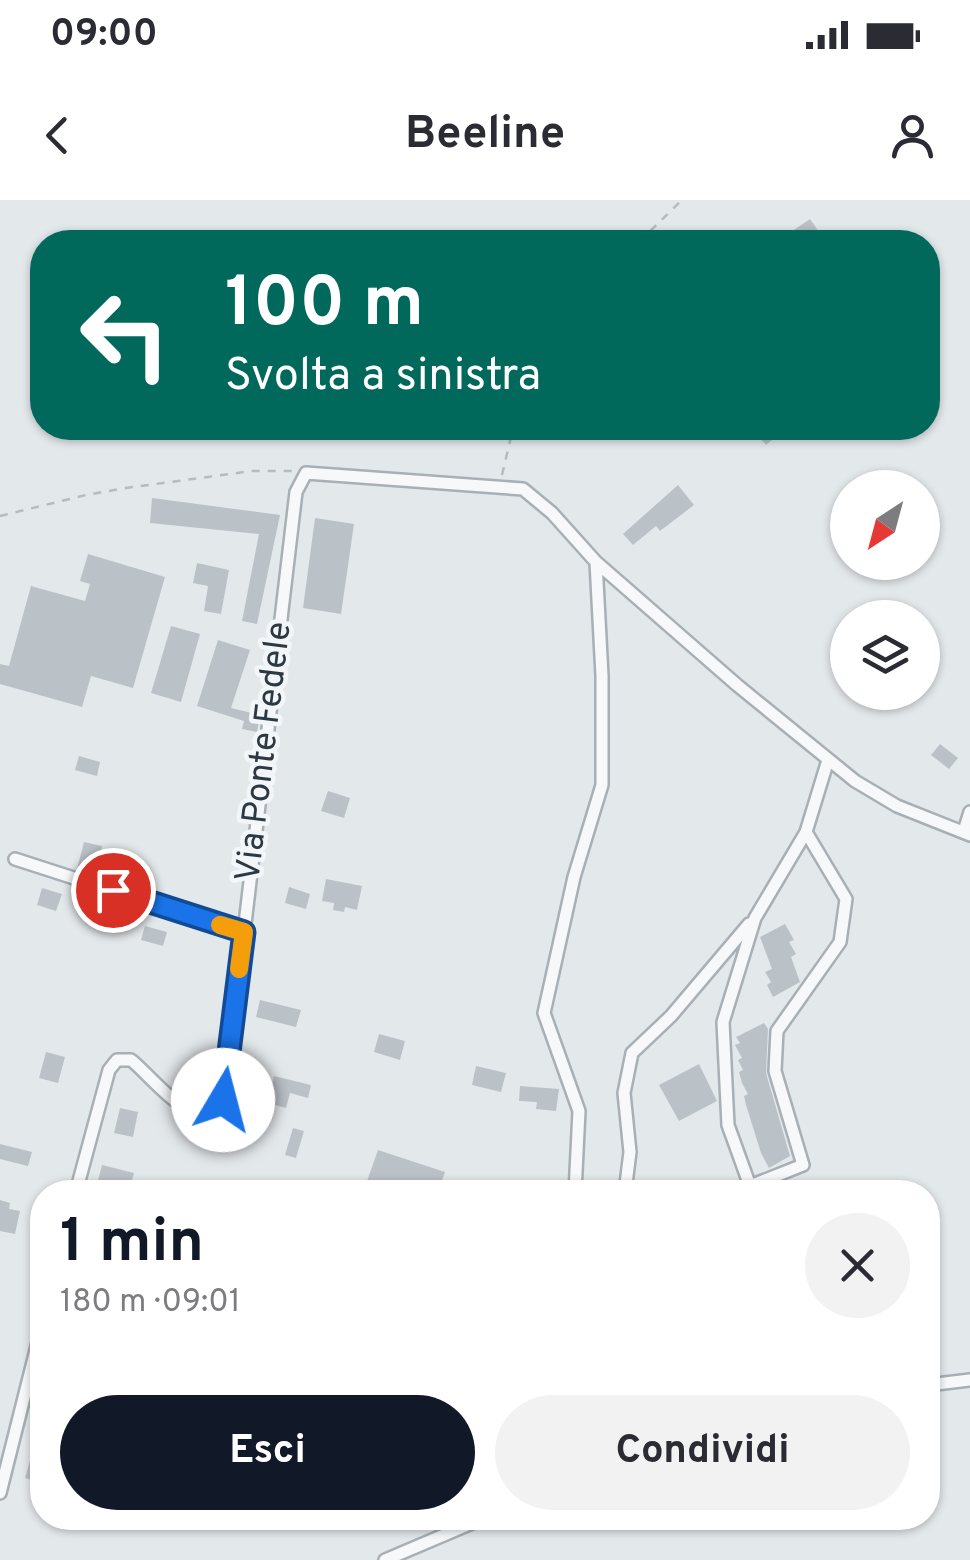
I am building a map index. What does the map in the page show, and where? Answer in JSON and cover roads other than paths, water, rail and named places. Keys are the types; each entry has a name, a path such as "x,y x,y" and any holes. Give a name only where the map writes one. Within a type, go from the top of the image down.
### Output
{"street":[{"name":"Via Ponte Fedele","path":"79,1180 109,1070 117,1060 131,1060 182,1105 198,1114 218,1107 225,1093 296,492 306,473 524,489 596,562"},
{"path":"596,562 828,760 887,801 967,833 970,812"},
{"path":"576,1180 579,1111 544,1013 574,877 602,785 596,562"},
{"path":"626,1180 630,1152 624,1092 632,1053 672,1016 754,918 806,832 828,760"},
{"path":"765,1180 802,1165 775,1070 778,1031 840,942 846,899 806,832"},
{"path":"14,859 244,932"},
{"path":"748,1180 728,1126 723,1022 754,918"},
{"path":"0,1492 30,1373"},
{"path":"940,1384 970,1380"},
{"path":"385,1560 456,1530"}]}
